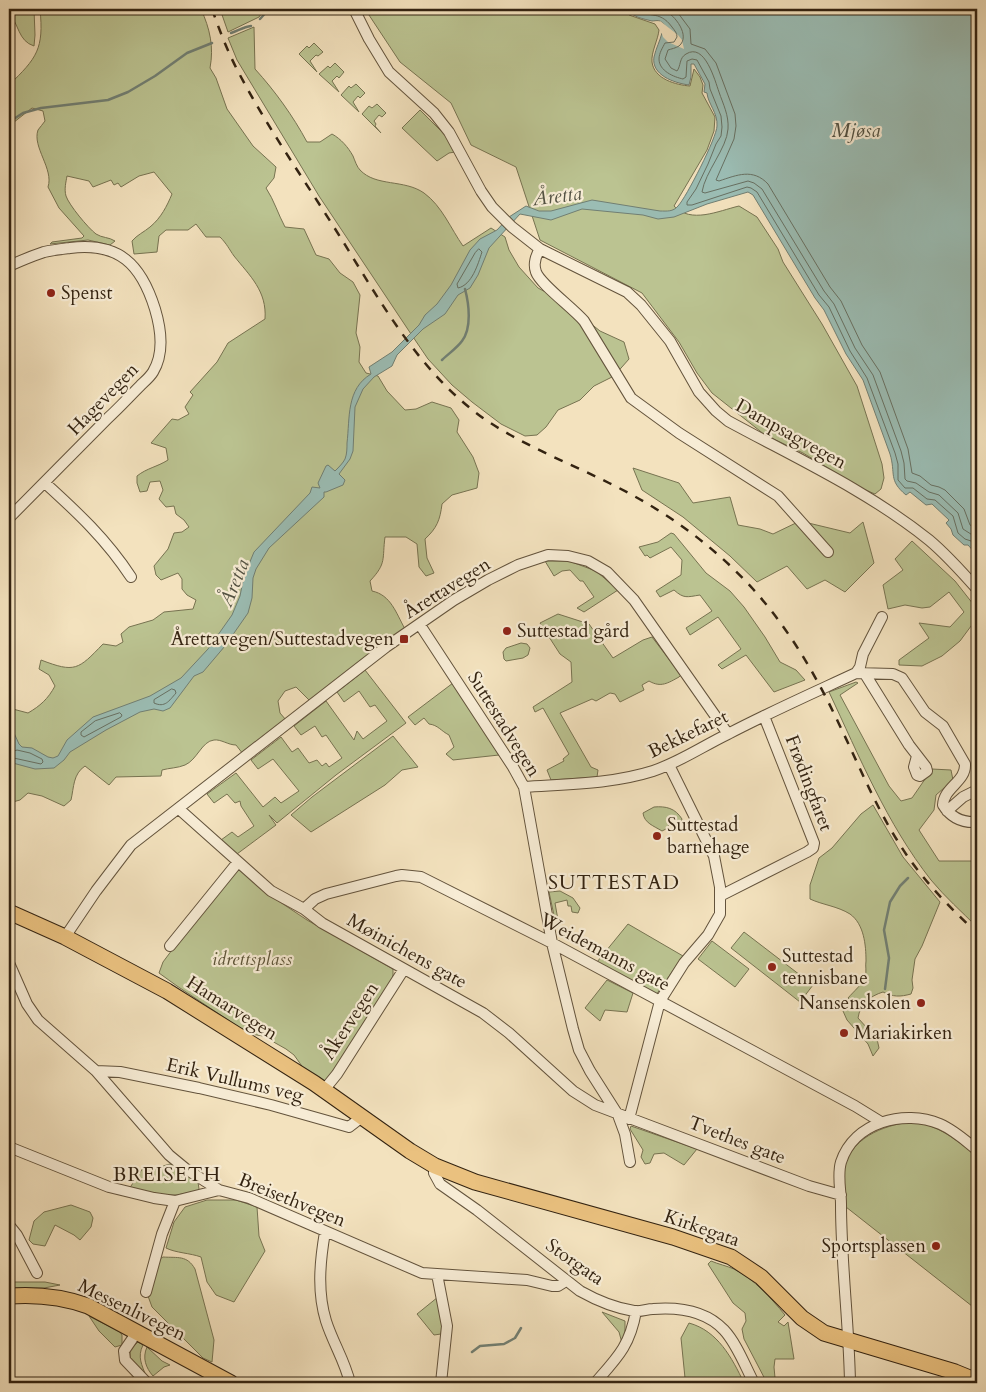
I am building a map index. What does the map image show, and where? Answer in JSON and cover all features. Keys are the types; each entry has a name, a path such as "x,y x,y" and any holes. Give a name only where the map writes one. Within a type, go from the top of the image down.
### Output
{"main road":[{"name":"Hamarvegen","path":"9,912 65,937 167,991 324,1090 428,1162"},
{"name":"Kirkegata","path":"428,1162 482,1184 673,1237 731,1257 761,1277 802,1318 828,1335 955,1372 977,1381"},
{"name":"Messenlivegen","path":"9,1296 40,1295 70,1300 88,1306 231,1383"}],"street":[{"name":"Dampsagvegen","path":"354,9 369,40 389,72 434,112 456,144 481,191 492,207 508,224 540,249 627,292 656,322 670,341 699,392 722,416 833,478 908,524 960,569 977,589"},
{"name":"Hagevegen","path":"9,266 44,252 85,246 115,252 128,261 147,287 161,333 161,344 153,373 9,518"},
{"path":"540,249 534,267 538,277 574,309 584,321 631,398 679,433 778,496 828,552"},
{"path":"45,483 88,522 114,552 131,577"},
{"name":"Årettavegen","path":"65,937 128,848 386,647 454,600 492,578 518,565 548,555 568,556 588,562 607,572 634,600 728,734"},
{"path":"882,617 862,654 860,673 916,756"},
{"name":"Suttestadvegen","path":"420,625 511,763 524,787 552,943 579,1050 590,1071 623,1116 630,1162"},
{"name":"Bekkefaret","path":"524,787 623,778 653,771 682,760 764,716 860,673 893,674 902,678 925,712 943,726 965,764 966,770 961,778 945,794 943,804 947,811"},
{"name":"Frødingfaret","path":"720,896 813,848 814,843 764,716"},
{"path":"623,1116 660,1001 684,963 708,935 720,914 720,896 714,856 669,765"},
{"path":"977,790 947,811 965,822 977,822"},
{"name":"Møinichens gate","path":"179,809 271,891 304,909 322,923 483,1013 509,1033 573,1091 595,1105 623,1116"},
{"path":"170,946 238,862"},
{"name":"Weidemanns gate","path":"304,909 315,899 326,894 396,876 421,877 552,943 881,1122"},
{"name":"Breisethvegen","path":"9,963 27,1004 38,1020 96,1070 169,1156 219,1190 249,1198 422,1272 527,1280 552,1286 558,1286 566,1281"},
{"name":"Åkervegen","path":"324,1090 337,1074 404,969"},
{"name":"Erik Vullums veg","path":"96,1070 120,1072 206,1090 272,1105 349,1127 362,1117"},
{"name":"Tvethes gate","path":"623,1116 808,1186 841,1195"},
{"path":"850,1383 841,1229 840,1169 844,1156 849,1147 862,1133 881,1122 898,1118 927,1119 949,1129 977,1150"},
{"path":"9,1147 109,1186 154,1198 175,1201 219,1190"},
{"name":"Storgata","path":"428,1162 440,1184 477,1210 566,1281 594,1298 636,1312 654,1309 680,1309 697,1313 712,1321 725,1331 754,1383"},
{"path":"146,1292 162,1234 175,1201"},
{"path":"9,1225 17,1235 37,1273"},
{"path":"326,1232 320,1270 322,1302 327,1323 343,1359 350,1383"},
{"path":"437,1274 447,1326 441,1383"},
{"path":"595,1383 625,1348 633,1328 636,1312"},
{"path":"137,1332 124,1351 124,1360 146,1383"}],"green space":[{"path":"9,9 34,9 34,46 29,44 22,36 9,13"},
{"path":"40,9 201,9 210,38 212,53 210,68 216,78 227,109 253,146 276,167 274,178 266,188 285,227 304,229 316,255 329,259 340,273 353,282 360,295 356,333 360,347 359,362 366,373 378,376 387,391 405,410 416,409 432,402 451,408 459,420 457,432 473,457 479,473 477,488 452,495 442,504 437,523 425,539 427,558 434,573 426,576 419,567 417,544 406,537 385,537 381,565 370,581 372,591 384,596 396,611 405,629 311,702 296,687 285,691 278,701 280,713 286,720 243,754 236,745 214,740 206,744 189,763 162,770 161,776 116,777 109,785 85,766 76,777 71,800 64,806 42,796 28,793 20,800 9,803 9,708 28,713 50,695 55,686 49,675 39,669 41,660 62,667 75,667 88,659 103,644 116,646 123,642 121,634 129,627 153,620 164,612 193,609 196,600 187,595 182,589 182,579 178,573 161,580 156,575 154,566 168,549 174,533 182,532 189,527 176,514 174,506 166,507 159,499 163,490 160,481 150,482 147,491 140,492 137,476 168,460 166,448 151,443 172,419 178,420 189,414 185,407 193,395 190,392 217,362 228,343 265,319 265,309 256,284 220,237 206,237 196,224 188,230 166,230 159,236 157,252 134,254 132,241 157,220 172,194 154,172 139,176 121,187 118,183 114,185 111,180 93,187 89,181 67,176 66,196 75,210 96,234 115,241 110,245 88,240 50,244 84,236 59,208 48,187 48,173 37,137 38,130 45,121 43,111 32,108 9,126 9,85 32,60 36,52 41,34"},
{"path":"220,9 265,9 259,17 228,32"},
{"path":"365,9 625,9 629,15 655,24 659,30 652,62 657,73 666,80 690,86 694,69 703,85 702,93 715,117 714,131 707,150 674,206 688,214 705,215 739,206 757,217 778,249 783,262 822,324 857,386 882,464 884,478 881,489 875,494 861,488 803,453 765,435 712,393 697,373 679,342 642,293 540,240 516,167 471,145 451,103 400,62"},
{"path":"254,27 255,69 283,104 307,142 320,142 332,134 347,146 359,169 367,175 374,179 408,186 424,193 436,204 463,246 491,228 505,237 509,250 519,267 538,288 564,302 600,331 624,342 629,359 614,376 594,386 580,400 558,410 546,427 537,435 525,436 501,424 452,385 428,359 319,196 237,60 228,38"},
{"path":"314,43 323,52 318,56 316,55 310,61 317,72 299,54 307,46 309,48"},
{"path":"335,63 344,72 339,78 337,76 332,81 339,92 319,74"},
{"path":"356,84 365,93 360,98 358,96 353,102 359,112 341,95 349,86 351,88"},
{"path":"377,104 386,113 382,117 379,115 374,121 375,126 381,133 362,114 369,106 372,108"},
{"path":"420,110 446,136 455,152 449,153 437,161 402,128"},
{"path":"633,468 679,483 693,503 730,497 738,525 760,529 773,534 800,521 850,533 863,522 874,563 845,592 825,580 807,589 787,566 757,582 730,556 683,517 642,490"},
{"path":"671,533 674,534 706,573 730,591 744,607 780,662 796,670 805,680 774,692 746,655 722,669 718,665 741,649 718,617 690,635 686,628 712,611 700,595 686,597 674,590 660,597 656,591 681,575 682,560 671,547 650,558 647,555 645,556 639,547 658,542"},
{"path":"912,541 955,581 977,609 977,618 960,641 942,656 922,666 899,665 899,660 929,638 919,623 950,627 964,612 949,592 930,607 922,608 905,605 888,609 883,585 903,570 895,559"},
{"path":"545,561 569,561 596,571 618,590 584,612 577,608 594,597 583,581 580,581 570,570 562,571 554,576"},
{"path":"558,614 589,624 613,658 643,640 652,637 681,675 664,684 649,681 642,685 644,690 620,702 615,694 610,693 596,701 592,699 560,713 591,767 598,770 597,777 551,780 547,770 564,761 563,759 569,754 543,708 535,712 533,707 572,682 571,662 560,654 540,623"},
{"path":"521,643 527,644 530,648 528,655 523,658 506,661 503,652 506,648"},
{"path":"365,670 406,723 336,775 277,823 269,815 276,825 237,854 221,840 232,832 238,837 254,826 241,806 240,801 235,803 227,794 214,803 207,794 236,773 263,807 275,797 281,803 299,791 273,759 258,769 251,760 281,737 292,752 298,748 309,763 317,760 322,766 326,763 329,767 342,758 326,735 322,737 315,726 301,735 294,726 326,701 354,740 357,731 363,739 387,721 375,705 370,707 359,691 344,702 337,692"},
{"path":"856,682 858,683 840,695 889,786 901,801 912,798 932,769 951,770 953,780 936,795 934,810 919,830 939,861 972,861 977,871 977,927 931,880 915,858 887,813 863,765 829,692"},
{"path":"453,683 499,755 453,760 446,754 454,747 449,735 429,724 424,718 415,725 408,717"},
{"path":"393,736 418,767 402,770 385,785 311,832 291,815 312,797"},
{"path":"873,805 903,857 940,902 915,959 911,994 897,996 883,992 870,998 863,1005 859,1013 858,1018 877,1039 879,1048 873,1056 868,1044 847,1020 843,1011 852,1002 848,998 860,985 866,974 865,948 861,929 855,918 850,914 810,899 810,885 819,858 832,848 861,814"},
{"path":"654,807 666,807 676,812 682,819 679,827 670,823 662,831 650,824 645,819 643,813"},
{"name":"idrettsplass","path":"237,868 274,898 307,920 393,969 392,980 327,1080 323,1081 304,1069 294,1055 286,1049 263,1036 251,1034 237,1026 159,973 163,962"},
{"path":"560,891 573,898 580,908 578,913 572,912 567,900 555,903 558,920 555,920 549,892"},
{"path":"628,924 683,956 656,995 597,962"},
{"name":"Suttestad tennisbane","path":"744,932 813,985 800,1002 731,948"},
{"path":"712,941 749,969 735,987 698,959"},
{"path":"607,980 633,993 627,1012 605,1010 600,1021 585,1008"},
{"name":"Sportsplassen","path":"911,1122 921,1123 938,1129 977,1156 977,1310 846,1207 844,1171 852,1150 868,1136 879,1130"},
{"path":"631,1126 697,1149 684,1165 664,1153 654,1154 650,1163 645,1164 641,1157 643,1150 630,1129"},
{"path":"170,1164 198,1182 199,1189 177,1195 165,1195 129,1189 143,1168 156,1168"},
{"path":"207,1200 236,1200 257,1207 259,1236 265,1251 234,1302 216,1295 207,1282 201,1257 166,1248 174,1222 185,1207"},
{"path":"71,1205 90,1212 93,1218 91,1227 80,1240 55,1225 45,1246 33,1244 29,1240 34,1221 44,1212"},
{"path":"163,1257 185,1259 195,1269 214,1340 212,1362 203,1358 152,1307 148,1296 158,1260"},
{"path":"711,1261 734,1269 755,1283 785,1315 778,1322 784,1326 788,1322 794,1359 775,1359 775,1378 771,1383 767,1383 744,1339 742,1329 746,1321 745,1313 733,1303 708,1264"},
{"path":"9,1282 45,1282 60,1285 44,1288 9,1288"},
{"path":"438,1297 443,1318 441,1334 434,1335 417,1314"},
{"path":"602,1312 625,1321 625,1335 622,1343 619,1332"},
{"path":"89,1316 120,1332 122,1335 122,1345 115,1347 99,1331"},
{"path":"689,1323 708,1332 716,1339 729,1355 744,1383 688,1382 685,1378 681,1338"},
{"path":"138,1342 143,1345 140,1357 146,1376 130,1361 130,1350"},
{"path":"147,1347 162,1361 170,1365 164,1367 153,1376 148,1370 146,1363"}],"water":[{"name":"Mjøsa","path":"628,9 977,9 977,555 968,545 964,545 953,535 946,523 949,520 932,504 926,505 910,492 906,495 900,490 895,481 890,454 863,380 846,354 824,310 753,195 748,192 707,204 674,217 658,219 643,215 582,209 551,220 520,214 489,248 478,275 470,288 458,295 445,314 423,329 397,355 392,366 374,377 363,389 355,407 353,451 350,459 339,474 345,480 343,485 324,492 324,497 269,548 256,569 253,578 252,598 248,613 225,646 203,672 194,676 170,708 163,711 154,709 140,712 70,752 54,768 35,769 9,762 9,749 12,743 9,738 9,728 22,747 32,748 53,758 58,756 67,740 93,717 150,696 181,678 208,649 232,615 240,596 244,576 254,552 310,493 312,487 320,488 318,483 326,466 328,465 335,471 346,457 349,414 353,396 363,380 371,374 369,367 392,352 419,325 425,315 437,304 451,285 470,250 480,239 497,230 509,217 526,206 539,211 551,211 592,200 660,211 672,210 678,206 707,154 716,132 716,117 707,93 704,92 705,84 694,64 691,64 689,85 671,80 656,69 654,57 662,33 671,38 662,22 638,17"}],"pier":[{"path":"660,21 678,35 682,40 684,49 668,42 663,37 661,31 667,33 659,23"}],"waterway":[{"path":"260,19 269,9"},
{"path":"231,33 251,26"},
{"path":"9,122 23,113 41,108 108,100 128,92 155,76 187,53 212,43"},
{"name":"Åretta","path":"442,360 460,344 467,330 468,302 465,289"},
{"path":"885,989 889,958 884,930 890,902 900,886 908,878"},
{"path":"472,1352 480,1346 504,1344 515,1338 521,1328"}],"railway":[{"path":"212,9 241,77 262,115 381,303 417,353 437,377 483,418 529,445 629,493 668,517 721,557 753,589 790,636 811,670 866,783 905,853 934,889 977,933"}],"place":[{"name":"Spenst","path":"51,293"},
{"name":"Suttestad gård","path":"507,631"},
{"name":"Årettavegen/Suttestadvegen","path":"404,639"},
{"name":"Suttestad barnehage","path":"657,836"},
{"name":"Suttestad tennisbane","path":"772,967"},
{"name":"Nansenskolen","path":"921,1003"},
{"name":"Mariakirken","path":"844,1033"},
{"name":"Sportsplassen","path":"936,1246"}],"district":[{"name":"SUTTESTAD","path":"614,882"},
{"name":"BREISETH","path":"167,1174"}]}
